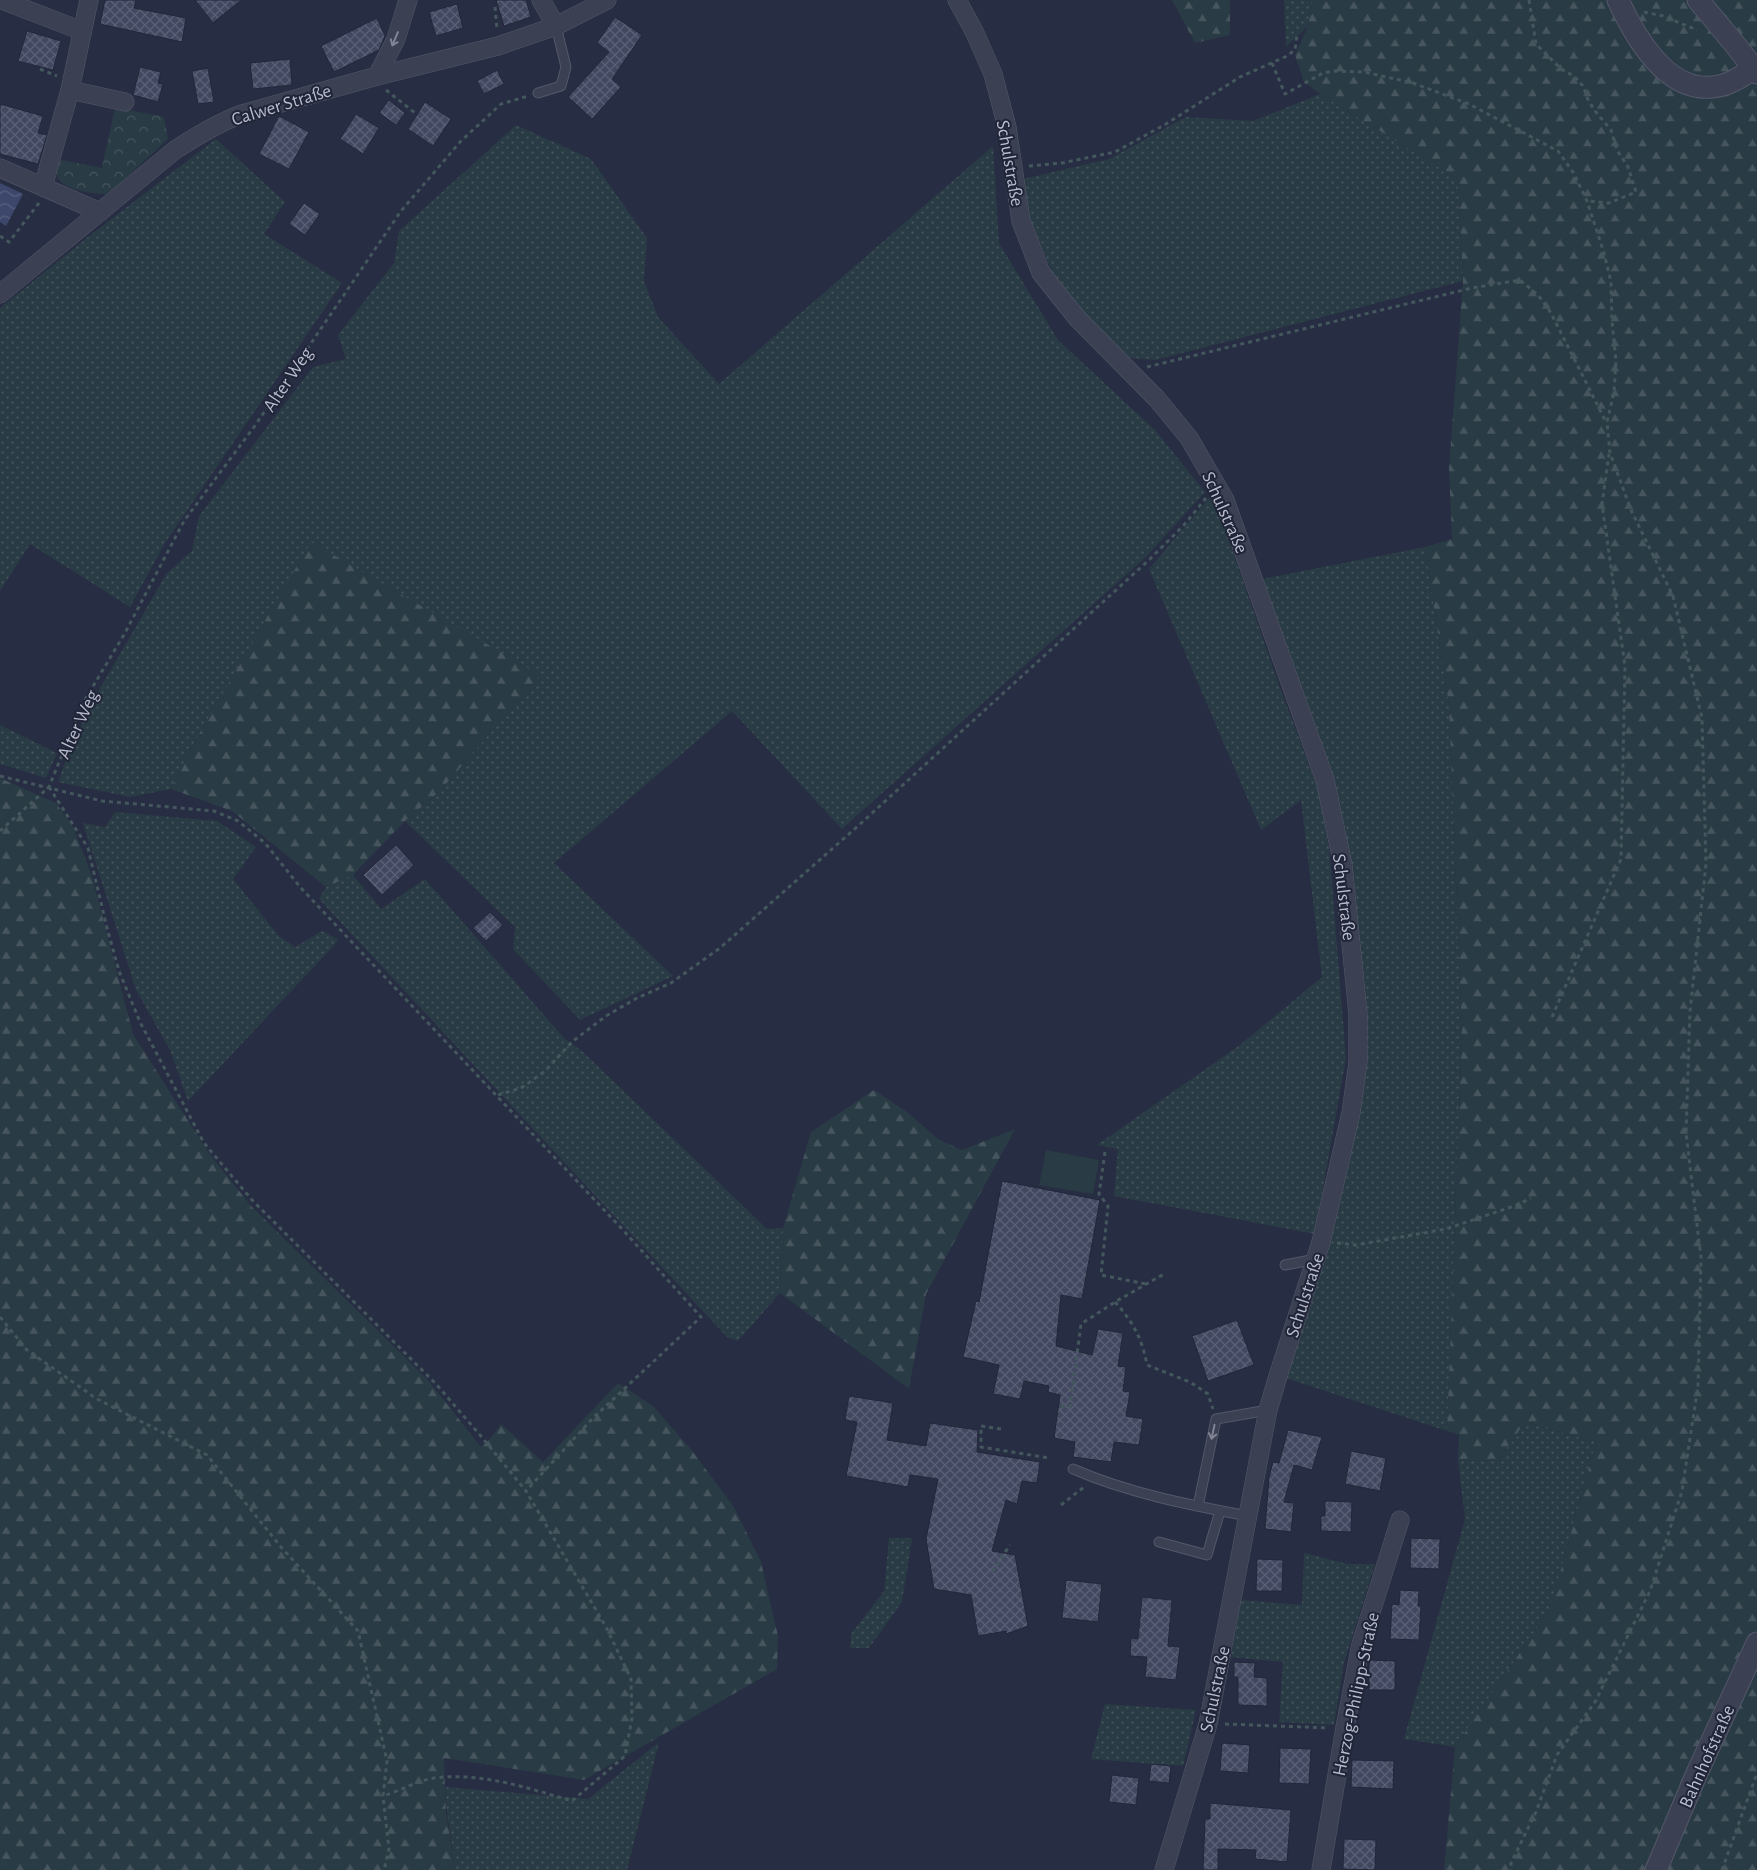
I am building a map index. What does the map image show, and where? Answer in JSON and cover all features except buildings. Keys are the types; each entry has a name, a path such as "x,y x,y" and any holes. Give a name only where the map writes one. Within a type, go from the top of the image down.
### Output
{"street":[{"path":"2,0 82,31"},
{"path":"43,192 70,90 89,0"},
{"path":"377,76 396,38 408,0"},
{"path":"541,0 556,26"},
{"name":"Calwer Straße","path":"0,294 175,150 207,130 242,114 377,76 498,46 556,26 607,0"},
{"name":"Schulstraße","path":"957,0 994,74 1007,127 1021,221 1041,273 1077,318 1157,399 1188,438 1225,500 1325,780 1343,864 1358,1014 1358,1062 1351,1113 1317,1259 1268,1410 1208,1724 1164,1870"},
{"path":"1619,3 1657,64 1675,78 1692,85 1712,88 1755,71 1698,0"},
{"path":"70,90 125,102"},
{"path":"0,168 43,192 100,212"},
{"name":"Herzog-Philipp-Straße","path":"1321,1870 1344,1727 1361,1644 1400,1520"},
{"name":"Bahnhofstraße","path":"1656,1870 1697,1773 1757,1643"}],"lane":[{"path":"538,93 560,86 566,67 556,26"},
{"path":"1285,1265 1317,1259"},
{"path":"1198,1506 1216,1419 1268,1410"},
{"path":"1073,1469 1095,1479 1198,1506 1248,1516"},
{"path":"1159,1542 1207,1555 1220,1511"}],"path":[{"path":"1529,0 1536,44 1560,69 1574,76 1584,86 1586,96 1611,130 1617,150 1628,167 1636,192 1610,203 1587,201"},
{"path":"1619,3 1663,16 1705,33"},
{"path":"1013,168 1062,163 1114,152 1166,124 1240,77 1285,57 1294,50 1297,35"},
{"path":"1272,63 1285,94 1323,73 1334,71 1364,72 1413,83 1468,104 1558,152 1573,172 1587,201 1604,252 1611,282 1616,362 1614,392 1607,422 1610,454 1602,504 1625,666 1622,859 1552,1017"},
{"path":"377,76 388,93 415,113"},
{"name":"Alter Weg","path":"49,787 83,703 126,633 184,521 254,427 401,212 461,141 501,104 538,93"},
{"path":"0,236 9,242 43,192"},
{"path":"1130,371 1472,288 1520,280 1538,295 1551,313 1607,422"},
{"path":"1511,1870 1510,1863 1536,1812 1557,1755 1595,1702 1650,1591 1682,1491 1698,1386 1701,1258 1686,1133 1690,1011 1706,864 1702,718 1673,596 1631,510 1610,454"},
{"path":"498,1095 521,1088 544,1072 573,1041 606,1016 637,998 671,983 720,948 858,826 1150,559 1184,525 1208,496 1218,489"},
{"path":"0,776 102,801 214,811 238,821 265,843 301,888 624,1230 701,1317 592,1419 526,1491"},
{"path":"0,830 49,787"},
{"path":"49,787 88,848 106,928 119,971 140,1022 204,1143 252,1200 436,1384 526,1491 606,1627 631,1679 632,1718 626,1756 572,1801 518,1785 473,1777 433,1778 383,1796"},
{"path":"1105,1152 1099,1194 1108,1206 1101,1275 1146,1284"},
{"path":"1321,1242 1356,1245 1446,1229 1517,1205 1531,1198"},
{"path":"1061,1406 1070,1407 1081,1324 1164,1274"},
{"path":"1115,1302 1130,1318 1143,1345 1147,1365 1190,1382 1208,1394 1216,1419"},
{"path":"0,1317 28,1350 97,1399 207,1455 281,1547 358,1631 387,1760 383,1796 389,1849 384,1870"},
{"path":"1002,1429 982,1426 981,1446 1049,1458"},
{"path":"1061,1505 1095,1479"},
{"path":"992,1572 1010,1545"},
{"path":"1208,1724 1344,1727"},
{"path":"1722,1870 1757,1773"}],"green space":[{"path":"1172,0 1230,0 1230,35 1195,43"},
{"path":"1284,0 1313,0 1308,26 1286,47"},
{"path":"1313,0 1757,0 1757,1870 1444,1870 1455,1747 1550,1609 1596,1442 1525,1422 1498,1461 1458,1460 1459,1435 1447,1431 1462,1034 1449,706 1425,547 1452,539 1449,469 1463,281 1458,179 1320,94 1304,82 1295,55 1308,26"},
{"path":"1320,94 1458,179 1463,281 1155,360 1129,358 1083,314 1052,273 1031,222 1023,179 1109,159 1186,117 1253,121"},
{"path":"115,107 164,117 168,139 115,188 105,194 78,190 65,185 57,176 57,159 102,168"},
{"path":"516,125 591,159 647,238 644,281 658,317 719,384 993,146 999,243 1058,340 1155,430 1205,492 1146,557 842,829 732,711 554,863 673,976 580,1020 513,949 515,927 405,821 440,791 540,675 198,736 171,789 130,797 58,782 69,751 95,697 167,573 192,551 199,516 313,367 346,359 338,335 394,263 399,231"},
{"path":"216,139 285,202 264,234 342,283 165,543 130,607 30,544 0,591 0,308 93,233"},
{"path":"1210,497 1220,515 1279,685 1317,786 1329,847 1346,1058 1315,1234 1114,1196 1118,1149 1097,1145 1240,1045 1322,977 1301,800 1261,830 1149,569"},
{"path":"311,542 540,675 440,791 405,821 353,875 326,887 232,811 171,789 198,736"},
{"path":"1425,547 1449,706 1462,1034 1447,1431 1283,1377 1353,1135 1347,860 1333,776 1262,579"},
{"path":"0,725 57,753 46,778 0,764"},
{"path":"0,778 56,803 73,827 91,873 133,1034 208,1152 252,1207 428,1380 481,1447 491,1438 501,1424 543,1462 618,1383 653,1406 690,1448 734,1507 761,1562 778,1636 777,1669 584,1780 444,1758 446,1813 455,1868 453,1870 0,1870"},
{"path":"115,812 217,821 256,847 233,879 279,936 295,947 322,931 339,940 188,1101 170,1050 136,990 83,823 105,827"},
{"path":"353,875 381,909 425,879 564,1038 583,1052 767,1229 783,1228 780,1293 738,1341 727,1337 319,899 326,887"},
{"path":"874,1090 907,1112 938,1139 962,1150 1015,1129 926,1294 909,1389 780,1293 783,1228 811,1132"},
{"path":"1046,1150 1099,1160 1093,1194 1039,1185"},
{"path":"1525,1422 1596,1442 1550,1609 1455,1747 1404,1739 1465,1519 1458,1460 1498,1461"},
{"path":"889,1538 912,1538 902,1602 869,1648 850,1648 851,1634 884,1591"},
{"path":"1304,1553 1348,1564 1375,1564 1344,1663 1334,1725 1279,1722 1283,1662 1231,1657 1241,1600 1302,1605"},
{"path":"1105,1704 1196,1710 1183,1766 1091,1759"},
{"path":"659,1742 627,1870 453,1870 455,1868 445,1787 588,1799"}],"water":[{"path":"0,183 23,194 6,226 0,222"}]}
